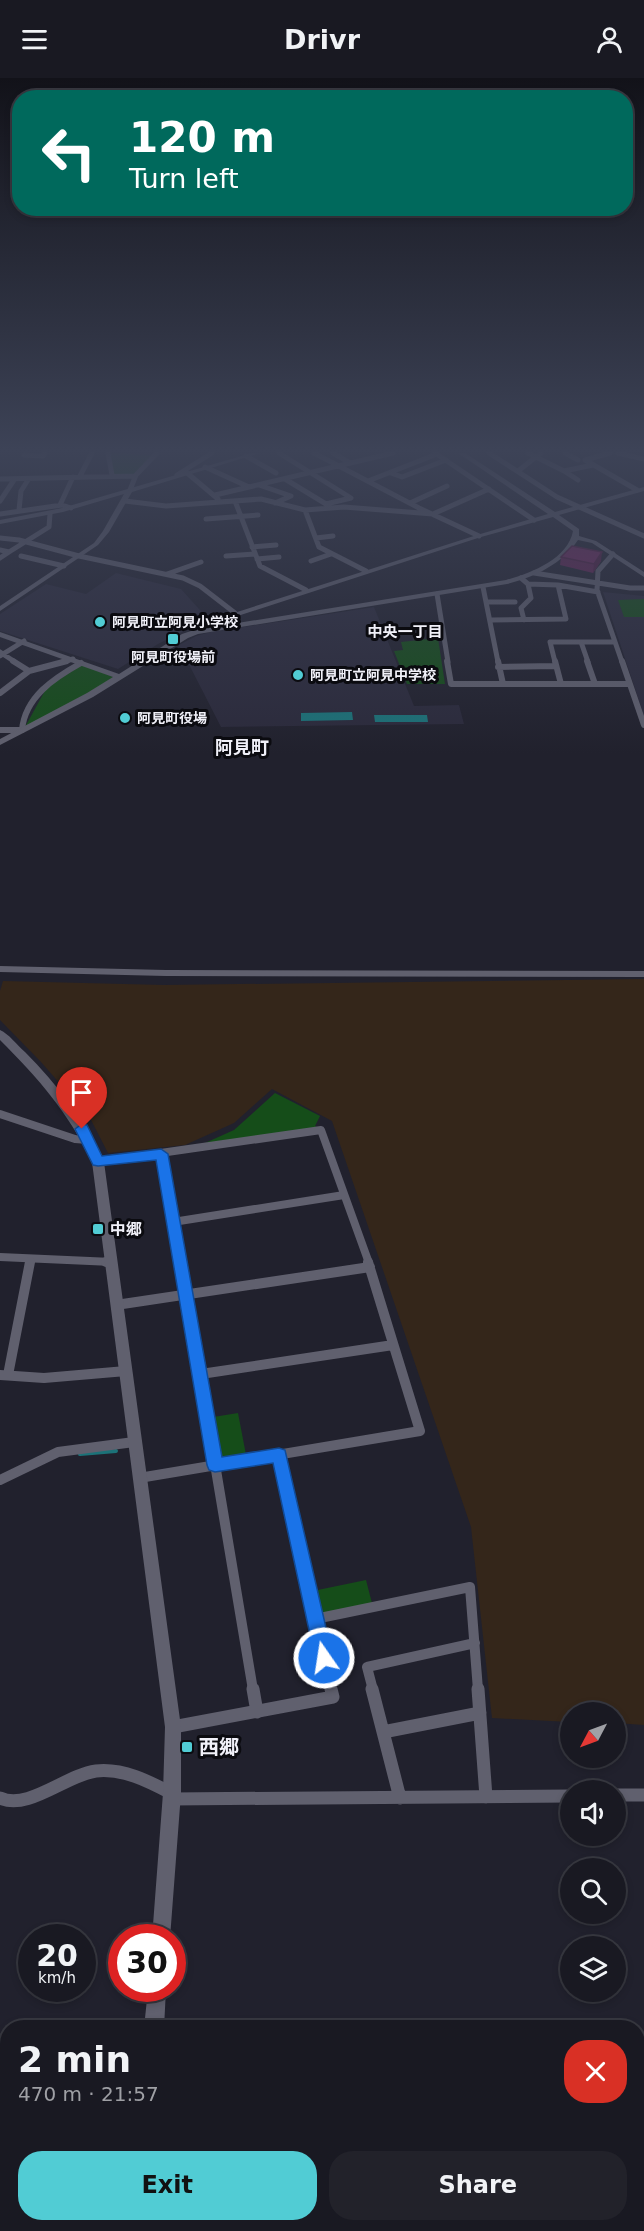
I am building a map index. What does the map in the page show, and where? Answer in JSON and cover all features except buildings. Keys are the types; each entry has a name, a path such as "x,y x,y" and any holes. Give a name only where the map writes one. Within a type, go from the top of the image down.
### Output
{"street":[{"path":"70,553 183,578 200,586 235,613"},
{"path":"2,606 82,553"},
{"path":"207,629 206,624 235,613 423,553"},
{"path":"0,742 77,703 185,636 207,629 483,587 534,573 562,553"},
{"path":"311,561 331,554 366,571"},
{"path":"644,575 613,554 599,568 597,583 614,642 644,725"},
{"path":"21,556 64,566"},
{"path":"225,556 279,557"},
{"path":"256,556 260,566 306,590"},
{"path":"166,574 201,562"},
{"path":"534,573 644,588"},
{"path":"521,578 528,584 531,598 521,608 524,620"},
{"path":"528,584 558,585 598,592"},
{"path":"491,620 566,619 558,585"},
{"path":"483,587 503,684"},
{"path":"437,594 451,684 629,684"},
{"path":"487,602 515,602"},
{"path":"0,634 120,677"},
{"path":"24,641 1,654 29,671"},
{"path":"561,684 550,642 614,642"},
{"path":"581,642 595,684"},
{"path":"0,693 29,671 77,661"},
{"path":"22,730 22,721 39,693 77,661"},
{"path":"498,666 556,666"},
{"path":"0,730 22,730"},
{"path":"0,969 166,973 644,974"},
{"path":"1,1035 62,1097 88,1140 98,1162 173,1727 171,1796 162,1924"},
{"path":"0,1114 75,1139 88,1140"},
{"path":"98,1162 321,1130 370,1267 420,1431 139,1478"},
{"path":"161,1154 201,1374 257,1712"},
{"path":"173,1222 344,1195"},
{"path":"0,1257 111,1262"},
{"path":"30,1260 4,1375 44,1378 126,1371"},
{"path":"116,1305 370,1267"},
{"path":"201,1374 393,1345"},
{"path":"0,1480 58,1452 134,1442"},
{"path":"173,1727 333,1696 279,1455"},
{"path":"315,1619 470,1587 486,1797"},
{"path":"400,1798 367,1667 475,1643"},
{"path":"383,1732 480,1713"},
{"path":"0,1798 11,1803 23,1800 72,1777 98,1771 140,1776 171,1796 400,1798 560,1796"},
{"path":"626,1795 644,1795"},
{"path":"155,2020 156,2002"}],"shaded area":[{"name":"阿見町立阿見小学校","path":"116,573 181,589 208,619 158,644 118,669 0,631 0,614 46,584 86,594"},
{"path":"603,592 644,596 644,716"},
{"name":"阿見町立阿見中学校","path":"374,607 414,706 459,705 464,724 221,727 179,645 196,636 211,632"},
{"path":"644,979 644,1725 626,1724 626,1702 560,1702 560,1721 492,1718 471,1527 332,1121 272,1089 234,1123 185,1145 108,1153 90,1118 0,1020 0,991 3,981 164,985"}],"green space":[{"path":"644,599 644,617 624,617 618,600"},
{"path":"438,638 445,684 407,684 394,651 403,650 401,642"},
{"path":"82,665 116,678 25,727 47,687"},
{"path":"275,1093 320,1116 315,1126 321,1129 205,1143 234,1130"},
{"path":"238,1413 247,1460 215,1465 207,1418"},
{"path":"366,1580 373,1607 315,1619 308,1592"}],"water":[{"path":"352,712 353,720 301,721 301,713"},
{"path":"374,715 427,715 428,722 375,722"}],"waterway":[{"path":"80,1454 116,1451"}],"place":[{"name":"阿見町立阿見小学校","path":"100,622"},
{"name":"阿見町役場前","path":"173,639"},
{"name":"阿見町立阿見中学校","path":"298,675"},
{"name":"阿見町役場","path":"125,718"},
{"name":"中郷","path":"98,1229"},
{"name":"西郷","path":"187,1747"}],"district":[{"name":"中央一丁目","path":"405,632"},
{"name":"阿見町","path":"242,748"}],"route":[{"path":"82,1129 98,1162 161,1154 215,1465 279,1455 300,1559 324,1658"}]}
